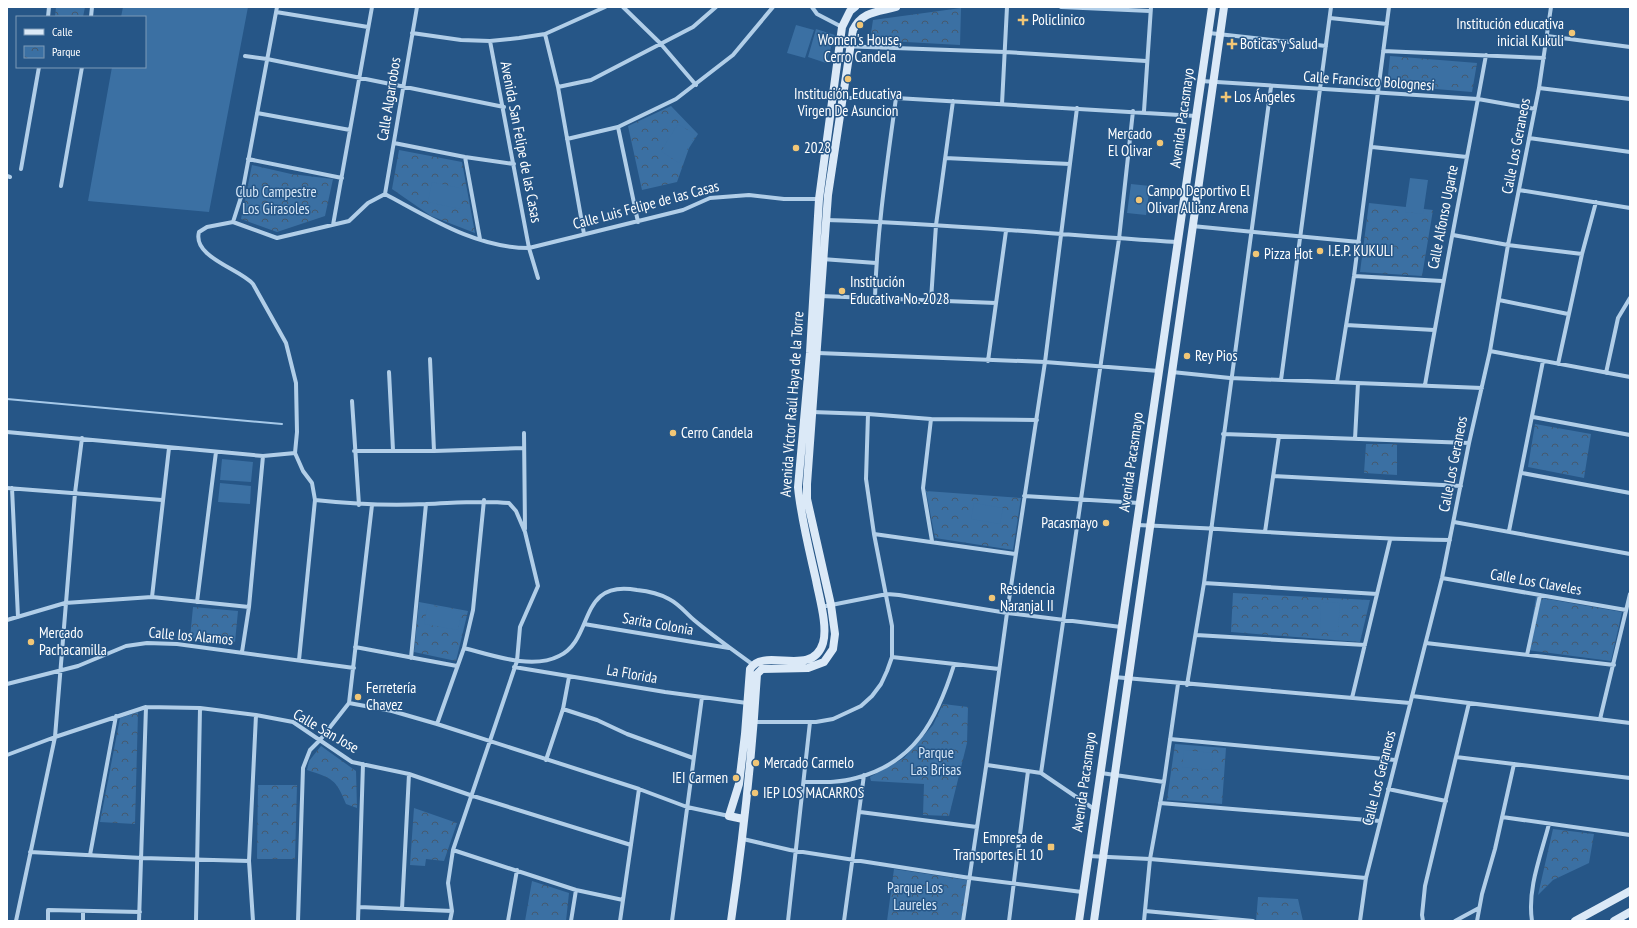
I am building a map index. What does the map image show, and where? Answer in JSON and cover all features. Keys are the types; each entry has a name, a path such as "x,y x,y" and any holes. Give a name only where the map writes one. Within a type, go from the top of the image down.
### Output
{"street":[{"path":"233,222 242,194 277,7"},
{"path":"333,226 372,7"},
{"name":"Calle Algarrobos","path":"385,194 417,7"},
{"path":"412,33 461,40 490,41 545,34 605,7"},
{"path":"623,7 660,43 696,85"},
{"path":"558,86 591,80 660,43 694,27 716,7"},
{"path":"568,139 618,127 676,99 734,55 773,7"},
{"path":"812,7 817,14 842,27"},
{"path":"823,220 819,199 842,27 850,11 855,7"},
{"path":"731,921 743,839 743,819 758,671 762,669 808,668 824,662 831,653 835,634 831,605 807,499 809,412 818,353 818,296 823,220 828,195 849,47 853,30 861,18 865,15 896,7"},
{"path":"1002,104 1007,7"},
{"path":"1061,7 1150,9 1144,111"},
{"name":"Avenida Pacasmayo","path":"1079,921 1087,856 1212,7"},
{"name":"Avenida Pacasmayo","path":"1094,921 1224,7"},
{"path":"1281,380 1331,7"},
{"path":"1336,382 1359,242 1389,7"},
{"name":"Calle Los Geraneos","path":"1360,921 1366,878 1442,578 1469,443 1490,351 1508,245 1539,88 1551,7"},
{"path":"276,12 368,27"},
{"path":"1330,18 1387,24"},
{"path":"1209,33 1326,46"},
{"path":"545,34 558,86 584,234"},
{"path":"1547,36 1630,47"},
{"name":"Avenida San Felipe de las Casas","path":"490,41 504,107 529,248 538,278"},
{"path":"840,46 1005,52 1146,61"},
{"path":"1383,50 1544,58"},
{"name":"Calle Alfonso Ugarte","path":"1425,385 1442,281 1453,235 1486,55"},
{"path":"245,56 267,59 403,88 504,107"},
{"path":"21,169 39,68"},
{"path":"61,186 82,68"},
{"name":"Calle Francisco Bolognesi","path":"1202,81 1271,87 1478,99 1535,109"},
{"path":"1187,685 1204,583 1230,378 1271,87"},
{"path":"1539,88 1630,99"},
{"path":"833,98 896,98 1144,111 1196,116"},
{"path":"876,297 876,263 880,221 896,98"},
{"path":"931,300 936,225 953,101"},
{"path":"963,921 987,764 1015,554 1037,420 1077,108"},
{"path":"1042,773 1119,238 1133,111"},
{"path":"257,112 350,130"},
{"path":"618,127 638,222"},
{"path":"1529,138 1630,152"},
{"path":"394,143 465,157 514,164"},
{"path":"1372,147 1467,157"},
{"path":"465,157 480,239"},
{"path":"945,158 1070,164"},
{"path":"248,159 342,178"},
{"path":"1519,190 1630,208"},
{"path":"299,660 315,500 312,483 303,470 295,453 297,432 296,383 286,343 253,284 246,276 206,254 198,236 199,232 207,227 233,222 277,238 333,226 349,221 368,203 385,194"},
{"name":"Calle Luis Felipe de las Casas","path":"385,194 431,220 480,239 509,248 529,248 638,222 683,210 710,198 749,195 784,199 819,199"},
{"path":"1558,364 1582,254 1596,202"},
{"path":"823,220 880,221 1061,235 1178,242"},
{"path":"1192,226 1251,233 1359,242"},
{"path":"988,361 1006,231"},
{"path":"1453,235 1508,245 1582,254"},
{"path":"820,259 876,263"},
{"path":"1354,276 1442,281"},
{"path":"818,296 876,297 996,303"},
{"name":"Avenida Víctor Raúl Haya de la Torre","path":"752,664 759,660 807,660 818,654 824,641 821,607 800,508 798,487 809,412 818,296"},
{"path":"1606,373 1618,318 1630,298"},
{"path":"1499,300 1568,314"},
{"path":"1346,325 1434,330"},
{"path":"1490,351 1630,377"},
{"path":"818,353 988,361 1045,362 1159,371"},
{"path":"430,359 434,451"},
{"path":"1509,531 1522,473 1543,361"},
{"path":"389,372 393,450"},
{"path":"1171,372 1230,378 1482,388"},
{"path":"1355,439 1358,383"},
{"path":"352,401 358,505"},
{"path":"809,412 868,414 931,419 1037,420"},
{"path":"754,722 810,722 833,719 861,706 872,696 881,684 892,657 892,626 887,594 874,534 866,479 868,414"},
{"path":"1533,417 1630,435"},
{"path":"931,419 923,488 932,541"},
{"path":"7,432 264,456 295,453"},
{"path":"524,432 525,532"},
{"path":"1223,434 1469,443"},
{"path":"1265,532 1279,436"},
{"path":"16,921 55,737 65,603 75,493 82,438"},
{"path":"152,597 169,448"},
{"path":"354,451 434,451 523,448"},
{"path":"197,602 216,452"},
{"path":"242,652 249,607 264,456"},
{"path":"1522,473 1630,493"},
{"path":"1273,476 1461,486"},
{"path":"18,617 9,488 162,500"},
{"path":"1024,496 1139,502"},
{"path":"315,500 358,505 426,504 484,500 509,502 516,511 525,532 538,586 520,627 516,661 470,795 453,850 448,883 452,911 450,921"},
{"path":"437,724 464,648 473,610 484,500"},
{"path":"411,658 426,504"},
{"path":"298,921 303,768 310,750 320,740 349,703 372,505"},
{"path":"1454,522 1630,554"},
{"path":"1136,525 1211,528 1390,540 1450,540"},
{"path":"874,534 932,541 1015,554"},
{"path":"1352,698 1390,540"},
{"name":"Calle Los Claveles","path":"1442,578 1626,610"},
{"path":"1204,583 1377,594"},
{"path":"464,648 516,661 550,660 561,656 573,644 590,609 598,598 608,590 630,588 668,598 680,606 693,619 729,648 752,664 750,669 745,734 739,784 728,816"},
{"path":"821,607 887,594 1007,613 1121,627"},
{"path":"1600,720 1630,594"},
{"path":"1527,655 1540,595"},
{"path":"7,620 65,603 152,597 249,607"},
{"name":"Sarita Colonia","path":"584,624 729,648"},
{"path":"1196,635 1365,645"},
{"path":"1426,643 1614,665"},
{"name":"Calle los Alamos","path":"7,684 78,666 136,644 177,644 354,668"},
{"path":"355,647 457,666"},
{"path":"892,657 999,669"},
{"path":"804,782 836,781 864,775 874,772 902,756 930,724 945,694 954,665"},
{"name":"La Florida","path":"514,667 569,677 747,703"},
{"path":"546,760 563,708 569,677"},
{"path":"1114,677 1187,685 1410,703"},
{"path":"1144,921 1150,859 1164,782 1178,684"},
{"path":"672,921 702,696"},
{"path":"1412,696 1630,723"},
{"path":"349,703 392,711 437,724 639,789 687,807 743,819"},
{"path":"1423,921 1422,915 1425,886 1469,703"},
{"path":"140,921 146,706"},
{"name":"Calle San Jose","path":"7,755 146,706 200,708 256,715 293,722 352,762 409,774 470,795 630,845"},
{"path":"196,921 200,708"},
{"path":"563,708 598,720 627,734 693,758"},
{"path":"253,921 250,861 256,715"},
{"path":"90,855 116,716"},
{"path":"788,921 810,722"},
{"path":"1170,740 1395,760"},
{"path":"1456,757 1630,778"},
{"path":"358,921 363,764"},
{"path":"987,764 1042,773 1094,809"},
{"path":"1477,921 1514,764"},
{"path":"1009,921 1015,884 1028,771"},
{"path":"1100,773 1164,782"},
{"path":"402,909 409,774"},
{"path":"844,921 864,775"},
{"path":"620,921 639,789"},
{"path":"1388,789 1446,801"},
{"path":"1160,803 1380,821"},
{"path":"860,812 977,827"},
{"path":"1502,817 1630,835"},
{"path":"1532,921 1530,910 1532,889 1549,824"},
{"path":"743,839 790,850 970,878 1082,892"},
{"path":"453,850 576,890 623,900"},
{"path":"30,852 142,858 250,861"},
{"path":"1087,856 1150,859 1366,878"},
{"path":"508,921 517,870"},
{"path":"571,921 576,890"},
{"path":"1575,921 1630,891"},
{"path":"359,906 452,911"},
{"path":"1455,921 1479,908"},
{"path":"48,921 48,910 83,912 140,912"},
{"path":"1145,911 1253,921"},
{"path":"83,912 83,921"},
{"path":"1614,921 1630,912"}],"green space":[{"path":"56,7 85,7 83,16 55,16"},
{"path":"123,7 248,7 209,212 88,201 112,68 146,68 146,16 121,16"},
{"path":"961,8 960,45 870,40 873,20"},
{"path":"796,25 814,30 805,58 787,53"},
{"path":"816,29 835,35 826,63 808,57"},
{"path":"1390,56 1477,63 1472,92 1387,85"},
{"path":"1430,68 1460,68 1460,84 1430,84"},
{"path":"671,106 698,134 689,148 677,182 642,190 628,126"},
{"path":"678,124 696,135 679,163 661,151"},
{"path":"399,150 462,162 475,233 431,216 392,189"},
{"name":"Club Campestre Los Girasoles","path":"252,165 291,174 333,179 325,216 277,232 241,219"},
{"path":"1410,178 1428,180 1423,214 1405,212"},
{"path":"432,182 464,189 460,209 428,202"},
{"name":"Campo Deportivo El Olivar Allianz Arena","path":"1131,184 1150,186 1146,215 1127,213"},
{"path":"1369,203 1433,210 1422,276 1360,272"},
{"path":"1535,424 1591,434 1584,478 1528,467"},
{"path":"1366,444 1397,444 1397,475 1364,473"},
{"path":"222,459 253,462 251,482 220,480"},
{"path":"220,483 251,486 250,504 218,502"},
{"path":"926,491 1021,498 1013,550 935,538"},
{"path":"974,503 1003,508 1000,524 971,519"},
{"path":"1233,593 1370,600 1360,642 1231,632"},
{"path":"1536,597 1622,612 1611,661 1527,650"},
{"path":"419,602 468,611 456,661 414,652"},
{"path":"1321,602 1340,603 1338,632 1320,631"},
{"path":"428,605 462,611 458,630 424,624"},
{"path":"193,607 238,611 235,642 190,638"},
{"name":"Parque Las Brisas","path":"943,704 968,707 967,743 949,816 923,815 924,784 871,781 870,777 904,758 933,725"},
{"path":"138,712 135,824 100,822 120,718"},
{"path":"1175,744 1226,748 1222,804 1167,800"},
{"path":"321,746 356,771 357,808 346,804 336,784 322,775 307,770 309,761"},
{"path":"1184,750 1213,753 1211,770 1182,767"},
{"path":"258,785 297,785 295,859 257,859"},
{"path":"414,808 457,823 444,861 426,859 425,866 410,865"},
{"path":"1553,829 1594,834 1589,863 1553,880 1538,895"},
{"name":"Parque Los Laureles","path":"894,869 967,880 961,921 887,921"},
{"path":"532,881 569,893 566,921 525,921"},
{"path":"1258,897 1298,899 1303,921 1256,921"}],"waterway":[{"path":"7,399 282,424"}],"place":[{"name":"Policlinico","path":"1023,20"},
{"name":"Women's House, Cerro Candela","path":"860,25"},
{"name":"Institución educativa inicial Kukuli","path":"1572,33"},
{"name":"Boticas y Salud","path":"1232,44"},
{"name":"Institución Educativa Virgen De Asuncion","path":"848,79"},
{"name":"Los Ángeles","path":"1226,97"},
{"name":"Mercado El Olivar","path":"1160,143"},
{"name":"2028","path":"796,148"},
{"name":"Campo Deportivo El Olivar Allianz Arena","path":"1139,200"},
{"name":"I.E.P. KUKULI","path":"1320,251"},
{"name":"Pizza Hot","path":"1256,254"},
{"name":"Institución Educativa No. 2028","path":"842,291"},
{"name":"Rey Pios","path":"1187,356"},
{"name":"Cerro Candela","path":"673,433"},
{"name":"Pacasmayo","path":"1106,523"},
{"name":"Residencia Naranjal II","path":"992,598"},
{"name":"Mercado Pachacamilla","path":"31,642"},
{"name":"Ferretería Chavez","path":"358,697"},
{"name":"Mercado Carmelo","path":"756,763"},
{"name":"IEI Carmen","path":"736,778"},
{"name":"IEP LOS MACARROS","path":"755,793"},
{"name":"Empresa de Transportes El 10","path":"1051,847"}]}
